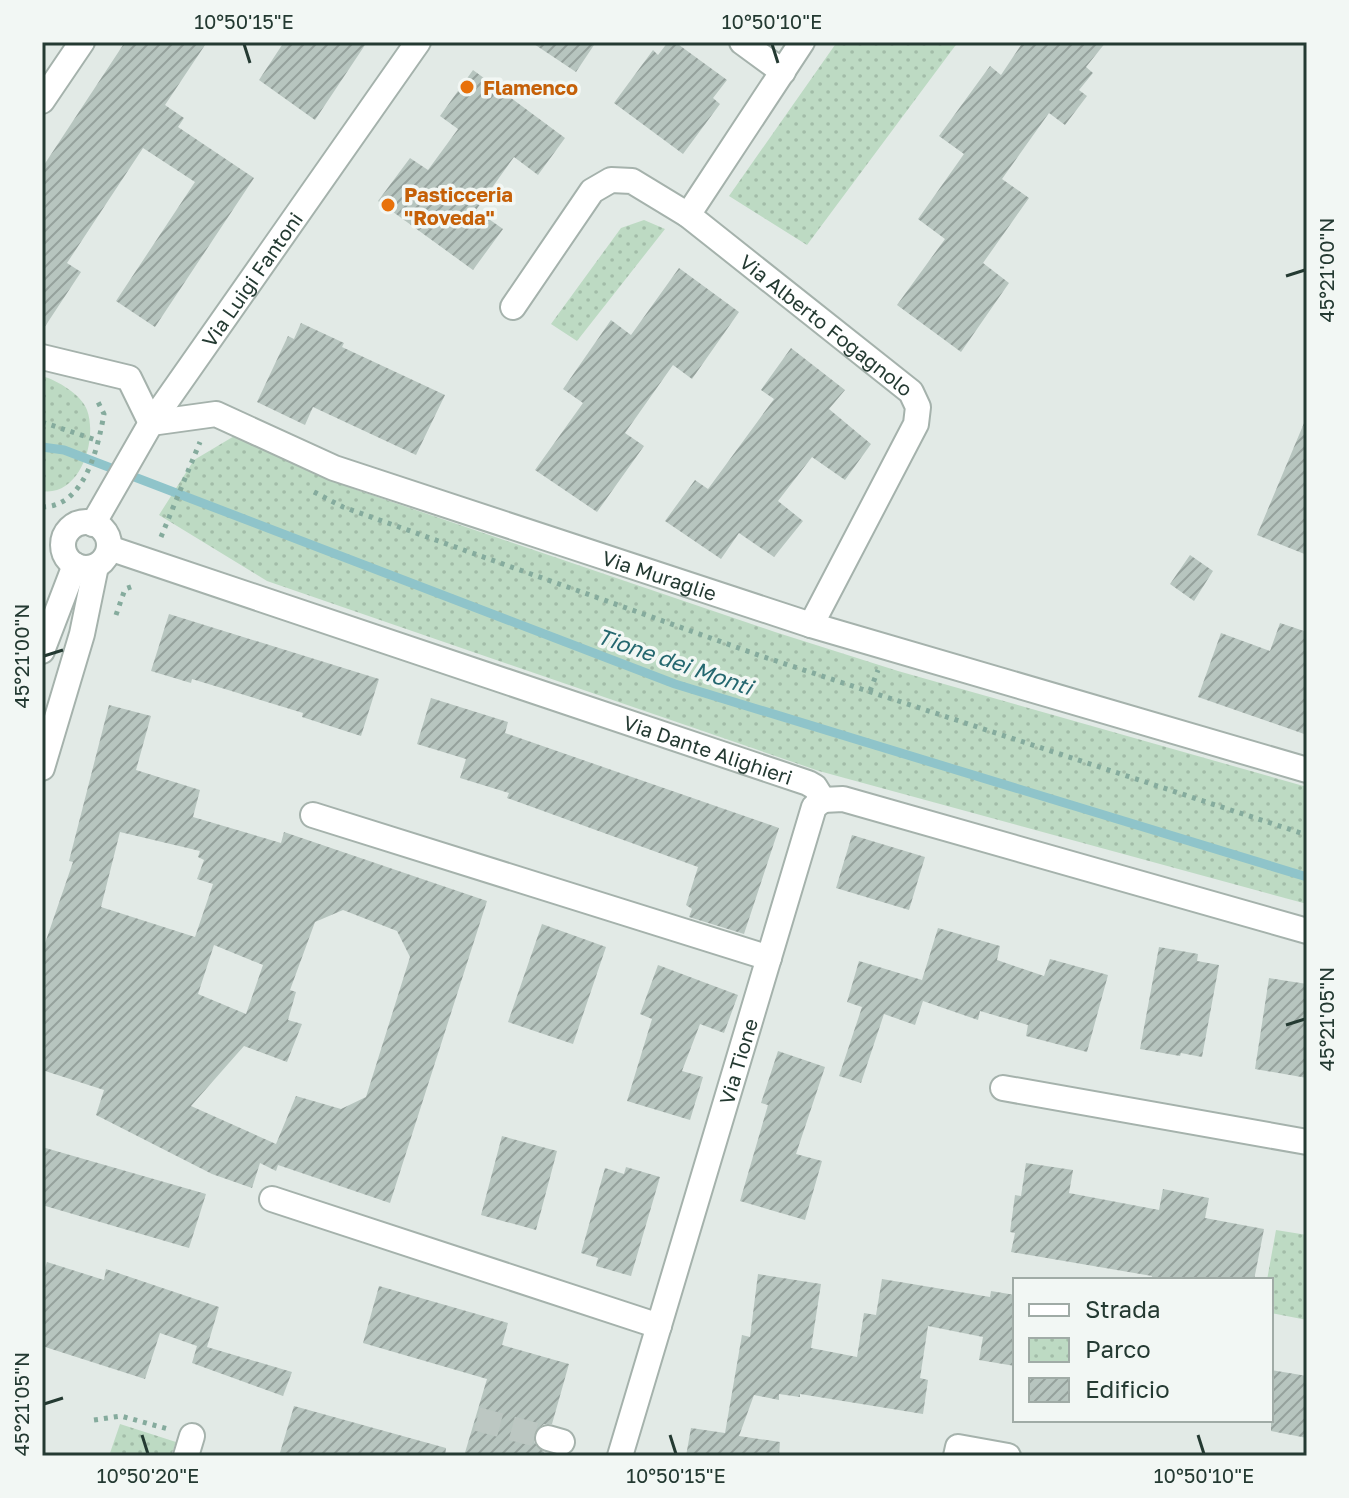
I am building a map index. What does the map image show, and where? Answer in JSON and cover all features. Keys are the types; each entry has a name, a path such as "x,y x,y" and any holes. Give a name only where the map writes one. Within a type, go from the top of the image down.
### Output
{"street":[{"path":"42,101 82,42"},
{"name":"Via Luigi Fantoni","path":"93,524 151,423 418,42"},
{"path":"742,42 783,72"},
{"path":"688,215 802,42"},
{"name":"Via Alberto Fogagnolo","path":"513,307 592,191 611,180 632,181 688,215 911,392 918,407 916,424 811,625"},
{"path":"42,357 129,378 151,423"},
{"name":"Via Muraglie","path":"151,423 216,414 334,468 811,625 1307,770"},
{"path":"42,651 93,560 105,533 93,524 78,524 53,536 65,555 93,560"},
{"path":"42,768 82,634 93,560"},
{"name":"Via Dante Alighieri","path":"93,560 153,564 808,783 815,787 823,800 843,799 1307,931"},
{"name":"Via Tione","path":"620,1456 814,807 823,800"},
{"path":"313,815 769,958"},
{"path":"1003,1088 1307,1142"},
{"path":"272,1199 659,1326"},
{"path":"956,1456 958,1447 1008,1456"}],"path":[{"path":"42,507 53,507 74,492 93,462 104,414"},
{"path":"42,422 99,441"},
{"path":"169,517 200,442"},
{"path":"302,486 343,507 764,657 1307,835"},
{"path":"94,1420 121,1416 189,1446"}],"green space":[{"path":"837,42 958,42 807,245 729,196"},
{"path":"644,220 665,229 577,341 551,324 621,228"},
{"path":"42,376 62,385 84,404 90,422 90,436 88,450 76,476 67,485 42,491"},
{"path":"236,435 354,489 775,632 898,671 1307,787 1307,904 819,771 267,581 159,515 194,460"},
{"path":"1276,1230 1307,1235 1307,1320 1273,1313 1273,1278 1267,1278"},
{"path":"120,1424 176,1442 171,1456 109,1456"}],"building":[{"path":"125,42 207,42 165,105 184,118 178,127 254,178 155,327 116,301 195,182 143,148 67,263 81,272 42,331 42,168"},
{"path":"284,42 367,42 315,120 259,80"},
{"path":"531,42 596,42 576,72"},
{"path":"668,42 675,42 727,80 713,98 720,104 683,154 614,103 653,50 658,55"},
{"path":"1023,42 1106,42 1086,67 1093,73 1079,90 1087,96 1065,125 1049,113 1002,179 1029,198 983,263 1009,283 961,352 897,305 945,239 918,219 964,154 939,136 990,66 1001,75"},
{"path":"473,70 565,138 538,175 514,157 476,210 503,229 473,270 378,201 410,158 428,170 458,129 440,116"},
{"path":"679,268 739,312 692,379 673,365 625,433 644,446 597,512 535,470 583,403 563,389 611,320 631,335"},
{"path":"301,323 344,343 342,347 445,395 416,455 313,407 305,425 257,402 288,336 294,339"},
{"path":"791,348 845,390 829,409 871,444 845,480 812,457 778,501 803,521 774,557 739,533 721,559 665,521 695,480 708,489 774,399 761,390"},
{"path":"1307,416 1307,555 1257,535"},
{"path":"1190,555 1213,571 1194,601 1170,584"},
{"path":"169,614 379,679 361,736 302,717 303,713 192,679 191,683 151,671"},
{"path":"1280,623 1307,632 1307,735 1198,697 1221,633 1270,651"},
{"path":"431,698 508,722 505,733 779,828 744,934 689,917 692,909 686,905 698,867 507,798 509,793 460,778 466,759 417,744"},
{"path":"109,705 151,716 136,770 200,790 193,817 281,843 284,832 487,901 390,1203 278,1165 276,1171 260,1163 252,1188 212,1174 96,1115 104,1090 42,1070 42,952 73,862 69,861","holes":["120,832 200,851 198,857 204,860 197,879 213,884 195,937 101,907","343,910 397,931 410,957 366,1097 341,1109 296,1096 276,1144 191,1106 244,1046 287,1062 302,1024 288,1020 296,992 290,990 315,922","214,945 263,965 246,1014 198,994"]},
{"path":"852,835 925,857 909,910 836,888"},
{"path":"542,924 606,947 573,1044 508,1022"},
{"path":"938,928 1000,946 997,960 1044,976 1050,959 1108,975 1087,1052 1026,1036 1028,1025 980,1011 978,1020 923,1001 915,1025 884,1014 861,1083 839,1076 862,1007 847,1002 859,961 922,980"},
{"path":"1159,947 1198,954 1197,961 1219,965 1202,1057 1140,1049"},
{"path":"658,965 738,995 724,1033 700,1024 682,1071 703,1077 690,1120 627,1101 652,1019 640,1014"},
{"path":"1269,978 1307,984 1307,1078 1255,1069"},
{"path":"778,1051 825,1067 796,1154 822,1161 805,1220 740,1201 768,1105 761,1103"},
{"path":"502,1136 557,1151 536,1230 481,1215"},
{"path":"42,1147 206,1194 189,1248 42,1205"},
{"path":"1026,1163 1073,1170 1069,1193 1159,1210 1163,1189 1209,1198 1205,1218 1264,1229 1254,1278 1152,1278 1011,1252 1015,1233 1010,1232 1015,1195 1021,1196"},
{"path":"626,1167 660,1177 631,1276 596,1266 598,1258 581,1253 605,1168 624,1174"},
{"path":"47,1262 104,1280 106,1269 219,1307 207,1347 292,1372 283,1396 192,1363 197,1346 160,1333 145,1379 42,1346 42,1276"},
{"path":"758,1274 821,1284 811,1348 857,1357 864,1313 876,1315 882,1279 990,1297 991,1291 1013,1295 1013,1366 979,1360 983,1337 928,1326 920,1378 928,1380 923,1414 800,1394 800,1397 779,1394 779,1400 754,1395 739,1436 780,1442 779,1456 686,1456 691,1428 725,1433 742,1335 750,1337"},
{"path":"379,1286 508,1323 502,1345 569,1364 552,1424 544,1424 534,1433 534,1442 544,1452 543,1456 464,1456 487,1379 363,1343"},
{"path":"1273,1370 1307,1376 1307,1438 1271,1431"},
{"path":"294,1406 446,1448 445,1456 279,1456"}],"waterway":[{"name":"Tione dei Monti","path":"42,447 64,450 675,684 1307,877"}],"tunnel":[{"path":"477,1419 548,1438"}],"place":[{"name":"Flamenco","path":"467,87"},
{"name":"Pasticceria \"Roveda\"","path":"388,205"}]}
